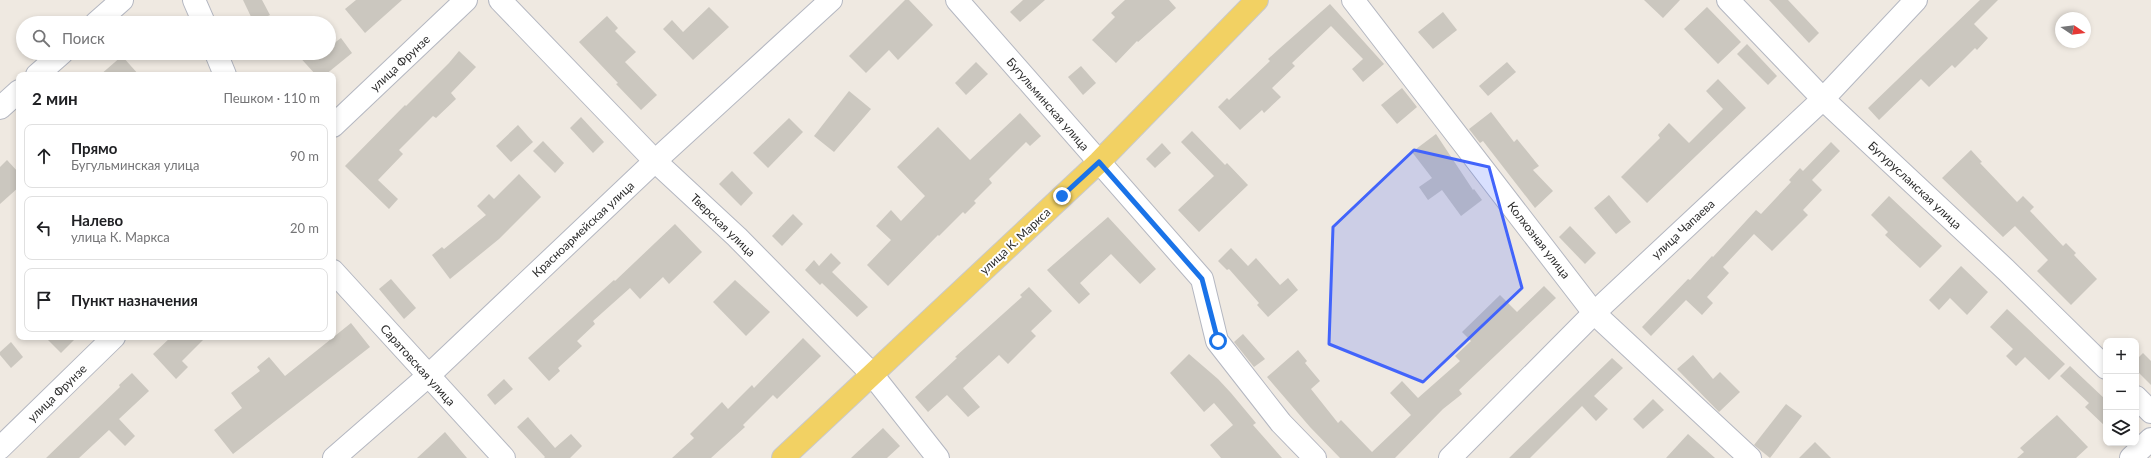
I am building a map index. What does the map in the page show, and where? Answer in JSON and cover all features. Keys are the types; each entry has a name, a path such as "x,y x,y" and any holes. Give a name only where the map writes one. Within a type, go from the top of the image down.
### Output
{"main road":[{"name":"улица К. Маркса","path":"783,458 871,373 1099,162 1257,0"}],"street":[{"path":"104,16 122,0"},
{"path":"194,0 201,16"},
{"name":"улица Фрунзе","path":"336,123 466,0"},
{"name":"Тверская улица","path":"500,0 655,161 737,237 871,373 938,458"},
{"name":"Красноармейская улица","path":"334,458 428,376 655,161 831,0"},
{"name":"Бугульминская улица","path":"957,0 1202,279 1218,341 1281,423 1315,458"},
{"name":"Колхозная улица","path":"1353,0 1594,313 1750,458"},
{"name":"Бугурусланская улица","path":"1728,0 1823,99 2006,270 2103,365"},
{"name":"улица Чапаева","path":"1450,458 1594,313 1823,99 1916,0"},
{"path":"40,72 54,60"},
{"path":"219,60 224,72"},
{"path":"0,108 16,94"},
{"name":"Саратовская улица","path":"336,273 504,458"},
{"name":"улица Фрунзе","path":"0,448 111,340"},
{"path":"2139,400 2151,412"},
{"path":"2131,458 2151,439"}],"highlighted area":[{"path":"1414,150 1489,167 1522,288 1423,382 1329,344 1333,227"}],"building":[{"path":"243,0 262,0 270,15 251,16"},
{"path":"356,0 402,0 365,33 345,9"},
{"path":"905,0 909,0 933,25 898,60 889,50 866,73 849,56"},
{"path":"1023,0 1045,0 1020,22 1010,12"},
{"path":"1125,0 1169,0 1176,8 1138,42 1137,41 1116,63 1092,40 1115,17 1111,13"},
{"path":"1644,0 1680,0 1663,18"},
{"path":"1769,0 1788,0 1819,33 1809,43"},
{"path":"1980,0 1998,0 1974,24 1988,38 1977,50 1975,48 1955,68 1952,65 1929,87 1921,79 1879,120 1868,108"},
{"path":"1330,4 1384,64 1363,82 1352,69 1363,59 1331,26 1292,63 1295,66 1272,88 1281,97 1264,113 1262,110 1240,130 1218,107 1227,98 1229,100 1270,61 1268,59"},
{"path":"709,7 729,27 693,60 663,29 672,20 683,32"},
{"path":"1707,7 1741,42 1718,64 1684,29"},
{"path":"1443,12 1457,30 1433,49 1418,32"},
{"path":"607,16 618,28 615,31 636,52 625,62 657,95 641,110 579,42"},
{"path":"341,38 352,53 329,72 313,72 302,60 336,60 336,42"},
{"path":"1747,44 1777,76 1768,85 1737,54"},
{"path":"459,51 476,67 451,93 456,99 436,118 433,116 399,150 403,154 378,180 398,199 389,209 345,166 449,63"},
{"path":"117,60 126,60 136,72 103,72"},
{"path":"976,62 988,74 966,95 955,83"},
{"path":"1507,62 1516,72 1488,96 1479,86"},
{"path":"1081,66 1096,83 1083,95 1068,77"},
{"path":"1718,79 1746,108 1647,203 1621,177 1660,138 1658,135 1669,123 1689,143 1723,109 1706,91"},
{"path":"1402,88 1417,107 1397,124 1381,105"},
{"path":"849,91 871,109 834,152 814,136"},
{"path":"1491,112 1514,142 1517,139 1539,166 1533,170 1553,191 1535,208 1483,141 1480,143 1469,129"},
{"path":"1020,113 1041,136 1030,146 1026,142 989,179 992,183 974,201 976,203 965,214 963,212 939,236 938,235 888,286 867,265 891,240 876,226 891,210 901,221 925,196 897,167 938,127 970,160"},
{"path":"581,117 604,142 593,153 570,128"},
{"path":"789,118 803,132 768,168 753,153"},
{"path":"518,125 533,142 511,162 496,146"},
{"path":"1192,131 1225,165 1227,163 1248,185 1199,232 1178,210 1214,176 1181,142"},
{"path":"1436,134 1473,190 1474,189 1482,200 1461,216 1442,190 1428,200 1419,187 1432,178 1412,152"},
{"path":"543,141 564,163 555,173 533,151"},
{"path":"1831,142 1840,151 1812,180 1822,190 1803,210 1808,215 1772,251 1754,234 1723,267 1729,273 1707,297 1713,303 1702,315 1686,300 1651,336 1642,327 1688,279 1690,280 1712,256 1713,257 1756,210 1761,214 1791,182 1789,180 1800,168 1803,171"},
{"path":"1162,143 1171,153 1155,168 1146,159"},
{"path":"1971,150 1982,162 1980,163 2017,202 2023,196 2034,207 2030,211 2063,246 2066,243 2076,253 2074,255 2097,279 2071,305 2037,271 2048,260 2015,226 2003,237 1942,178"},
{"path":"7,160 16,170 16,190 0,204 0,167"},
{"path":"732,171 753,193 741,206 719,184"},
{"path":"519,174 541,197 499,239 450,279 432,255 442,247 444,249 486,215 477,206 489,194 494,199"},
{"path":"1609,195 1631,222 1616,234 1594,208"},
{"path":"1889,196 1942,246 1920,268 1885,235 1888,232 1871,215"},
{"path":"793,214 803,224 782,246 772,236"},
{"path":"1108,217 1156,269 1140,284 1111,254 1080,283 1090,294 1079,304 1047,270"},
{"path":"675,224 702,252 669,284 663,277 640,299 630,288 593,321 595,324 577,341 582,346 558,368 560,371 549,381 528,358 614,280 615,281"},
{"path":"1570,226 1596,253 1585,264 1559,237"},
{"path":"1231,248 1248,266 1256,258 1280,285 1288,278 1298,290 1268,317 1257,305 1259,303 1229,269 1227,270 1218,261"},
{"path":"831,253 841,263 832,272 868,307 857,317 822,283 820,285 805,270 814,260 819,266"},
{"path":"1961,266 1988,292 1967,315 1950,298 1939,310 1929,300"},
{"path":"391,279 416,308 404,319 379,289"},
{"path":"735,280 770,312 746,336 713,302"},
{"path":"1544,286 1556,298 1459,390 1462,394 1443,409 1395,458 1340,458 1310,427 1267,377 1298,350 1307,361 1305,363 1320,381 1311,389 1338,423 1341,420 1372,452 1411,415 1390,393 1402,381 1418,398 1460,361 1455,356 1471,341 1462,332 1500,295 1517,312"},
{"path":"1029,287 1052,311 1031,331 1036,336 1008,364 999,355 963,388 980,407 968,417 947,395 928,412 915,397 957,358 955,357 1022,297 1020,295"},
{"path":"2007,309 2065,364 2049,380 2025,357 2016,366 2006,356 2013,349 1990,327"},
{"path":"351,323 370,347 233,454 214,430 242,408 231,393 260,371 257,367 269,357 285,376 330,340 336,340 336,335"},
{"path":"1243,334 1265,359 1254,367 1234,342"},
{"path":"803,338 821,356 777,399 773,395 743,425 745,427 711,458 672,458 694,438 690,434 722,402 728,409 752,385 754,388"},
{"path":"48,340 74,340 61,353"},
{"path":"168,340 203,340 182,361 188,367 176,379 153,354"},
{"path":"11,342 23,357 11,368 0,355 0,352"},
{"path":"2143,353 2151,361 2151,385 2139,373 2139,357"},
{"path":"1189,354 1218,379 1231,393 1256,423 1253,425 1282,458 1221,458 1210,445 1233,425 1214,403 1204,412 1170,373"},
{"path":"1693,355 1713,379 1720,372 1740,392 1719,412 1677,369"},
{"path":"1612,358 1623,368 1594,396 1608,409 1596,421 1582,406 1530,458 1509,458"},
{"path":"2070,366 2103,397 2103,424 2085,407 2089,403 2060,376"},
{"path":"132,373 149,391 119,419 135,436 125,446 109,430 79,458 46,458 120,387 119,385"},
{"path":"504,379 513,389 495,405 487,395"},
{"path":"1653,399 1664,410 1643,429 1633,419"},
{"path":"1786,404 1802,416 1770,458 1754,445"},
{"path":"2057,415 2088,447 2076,458 2017,458 2024,452 2020,448"},
{"path":"528,417 555,448 571,434 582,446 570,458 544,458 545,457 517,427"},
{"path":"883,428 900,446 887,458 851,458"},
{"path":"445,432 467,458 417,458 428,448"},
{"path":"1688,434 1715,458 1666,458"},
{"path":"1815,442 1831,458 1799,458"}],"route":[{"path":"1062,196 1099,162 1202,279 1218,341"}]}
